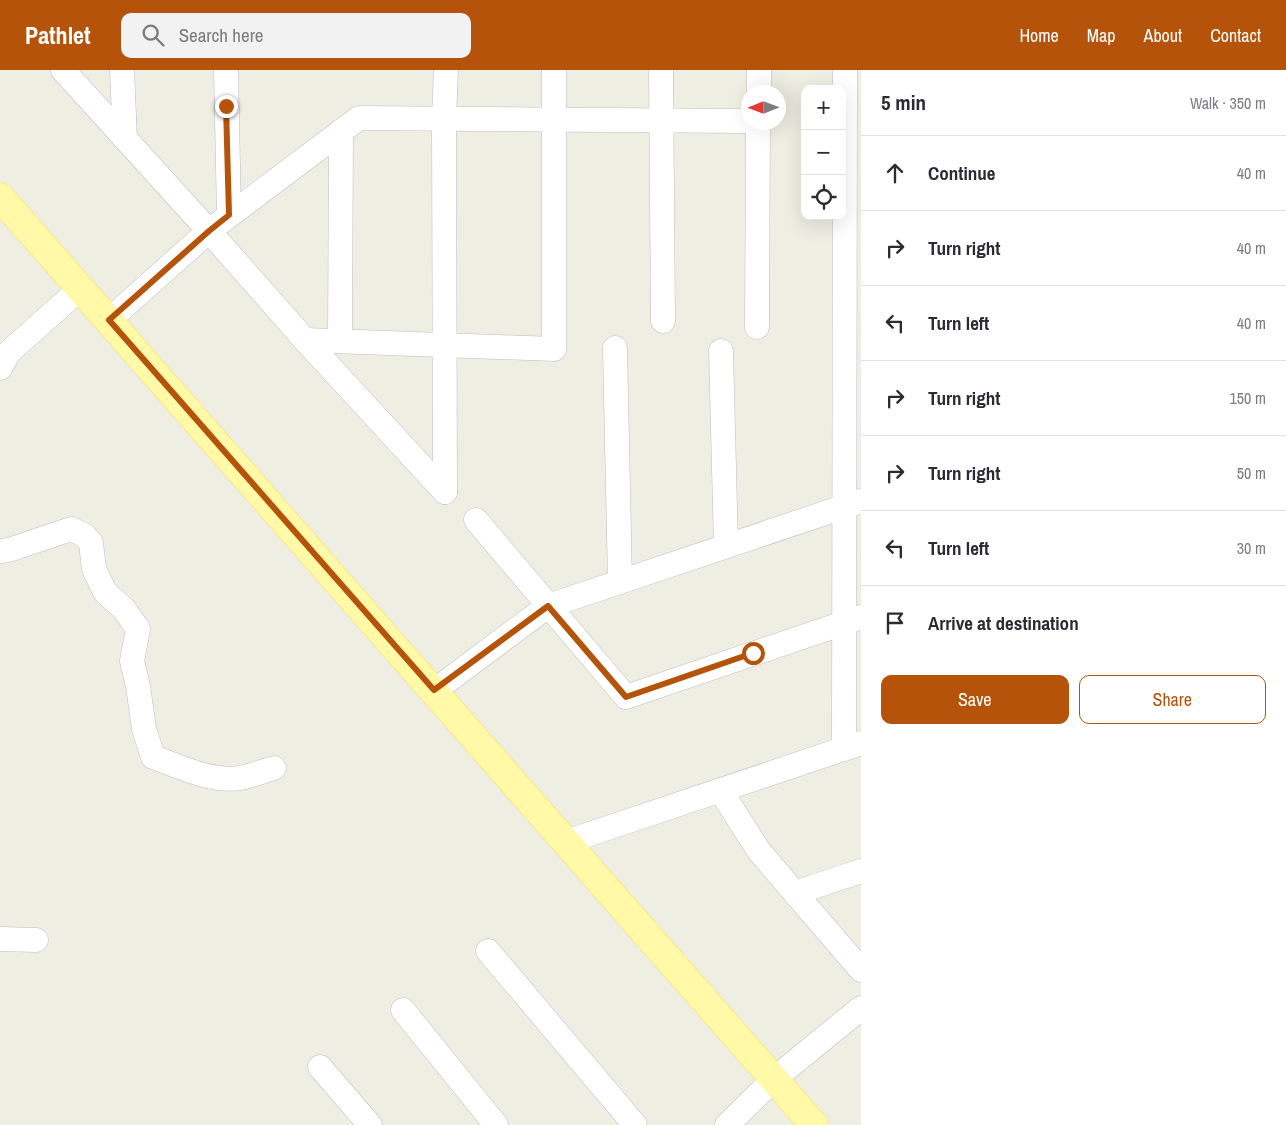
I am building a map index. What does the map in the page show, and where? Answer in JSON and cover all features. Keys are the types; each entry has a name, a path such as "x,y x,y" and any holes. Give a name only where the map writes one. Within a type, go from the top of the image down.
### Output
{"main road":[{"path":"0,197 814,1125"}],"street":[{"path":"63,70 305,340 445,492 444,118 446,70"},
{"path":"122,70 126,139"},
{"path":"226,70 229,215"},
{"path":"305,340 554,349 554,70"},
{"path":"661,70 664,321"},
{"path":"758,85 759,70"},
{"path":"566,842 852,746 853,126 845,70"},
{"path":"109,320 209,231 359,118 741,121"},
{"path":"757,327 758,130"},
{"path":"340,341 341,131"},
{"path":"0,368 9,352 80,288"},
{"path":"615,348 620,582"},
{"path":"721,351 726,546"},
{"path":"434,690 548,606 852,503"},
{"path":"476,520 626,697 852,619"},
{"path":"0,551 9,550 71,529 84,535 91,543 94,569 105,592 124,609 138,630 132,661 138,686 144,729 153,757 204,776 240,778 274,768"},
{"path":"720,790 758,851 861,970"},
{"path":"795,894 861,871"},
{"path":"0,939 36,940"},
{"path":"488,951 635,1125"},
{"path":"727,1125 774,1079 861,1008"},
{"path":"403,1010 496,1125"},
{"path":"320,1066 370,1125"}],"route":[{"path":"226,106 229,215 109,320 434,690 548,606 626,697 753,653"}]}
